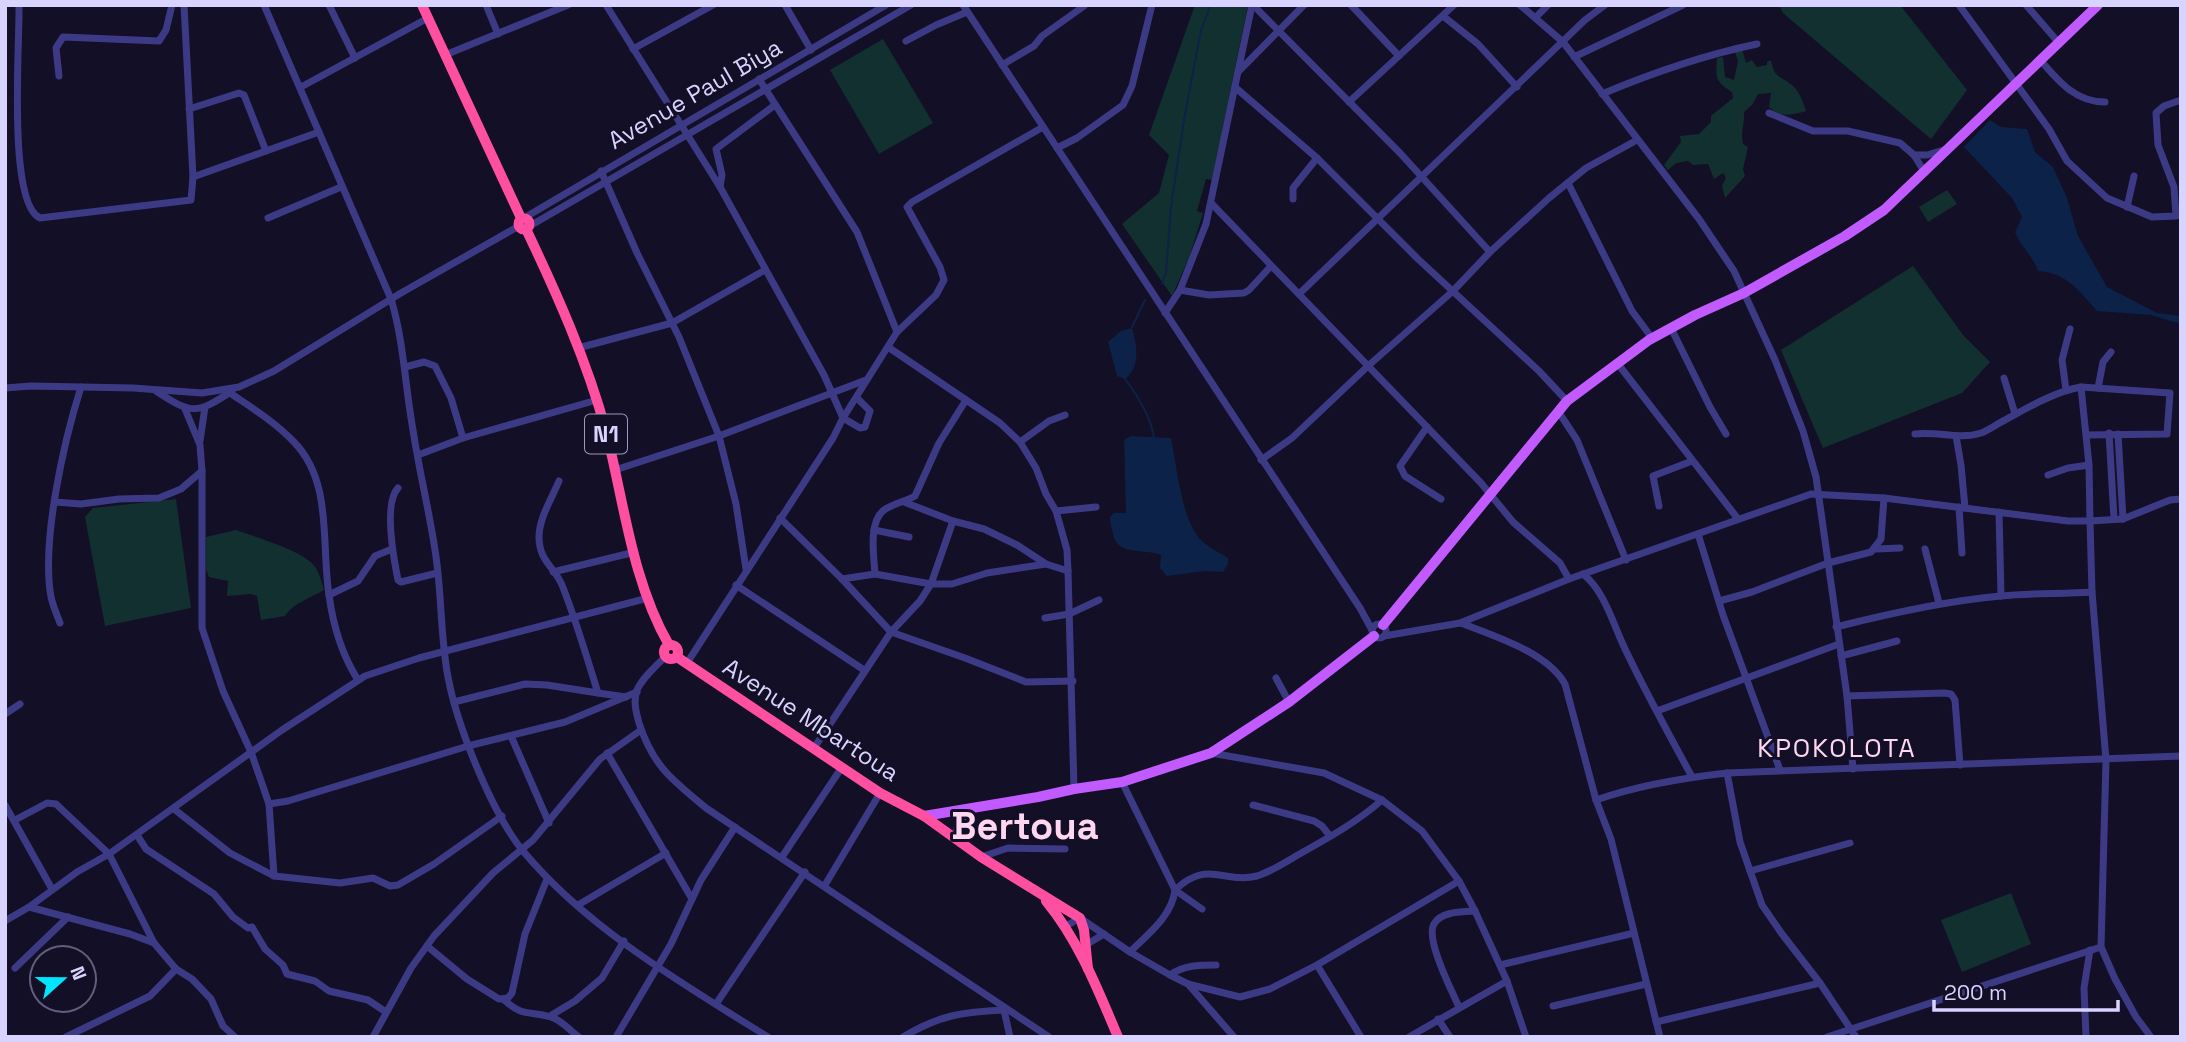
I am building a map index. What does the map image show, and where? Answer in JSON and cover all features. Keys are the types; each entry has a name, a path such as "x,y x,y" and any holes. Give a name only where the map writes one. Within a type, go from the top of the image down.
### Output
{"highway":[{"name":"N1","path":"422,5 524,224 578,348 597,400 648,598 674,655"},
{"name":"Avenue Mbartoua","path":"674,655 880,793 924,816 981,857 1080,918"},
{"path":"1038,892 1082,946"},
{"path":"1080,918 1082,946 1088,969 1118,1037"}],"main road":[{"path":"924,816 1122,782 1211,754 1289,702 1379,630 1567,401 1652,338 1744,293 1885,210 2098,5"},
{"path":"960,840 957,838 957,830 965,810"}],"street":[{"path":"19,5 19,154 23,185 34,215 46,217 188,202 192,198 184,5"},
{"path":"60,76 56,48 63,37 159,41 166,30 172,5"},
{"path":"264,5 391,299 398,323 436,553 444,652 454,702 468,746 502,816 522,849 547,878 603,927 768,1037"},
{"path":"329,5 355,58"},
{"path":"486,5 498,34"},
{"path":"607,5 720,187 832,391 843,418 860,428 865,427 870,411 856,398"},
{"path":"633,49 713,5"},
{"path":"785,5 811,50"},
{"name":"Avenue Paul Biya","path":"524,224 601,171 886,5"},
{"path":"185,409 205,407 274,371 391,299 524,224 606,182 911,5"},
{"path":"1057,148 1112,114 1128,98 1152,5"},
{"path":"1165,313 1180,290 1206,224 1252,5"},
{"path":"1252,5 1349,102 1490,252"},
{"path":"1237,74 1304,5"},
{"path":"1351,5 1399,56"},
{"path":"1349,102 1454,5"},
{"path":"1520,5 1563,42 1699,219 1734,271 1775,359 1803,431 1819,493 1847,696 1853,769"},
{"path":"1536,17 1548,5"},
{"path":"1298,294 1605,5"},
{"path":"1574,57 1683,5"},
{"path":"1959,5 2049,129 2067,161 2108,198 2151,217 2178,217 2174,187 2158,145 2156,113 2164,106 2181,100"},
{"path":"2026,5 2059,43"},
{"path":"445,55 564,6"},
{"path":"1002,65 1025,52 1042,36 1084,6"},
{"path":"906,41 965,9 1261,460 1360,608 1379,630 1407,631 1460,623 1569,579 1793,499 1819,493 2090,521 2118,519 2170,500 2181,499"},
{"path":"1443,16 1478,44 1517,87"},
{"path":"301,87 428,18"},
{"path":"1602,94 1688,62 1757,44"},
{"path":"2041,61 2058,81 2079,97 2091,102 2105,102"},
{"path":"759,79 857,232 897,332"},
{"path":"1236,88 1317,158 1377,219 1524,356 1567,401"},
{"path":"189,109 240,93 244,95 266,151"},
{"path":"720,187 722,175 716,149 775,105"},
{"path":"1769,113 1812,131 1848,131 1900,143 1914,155 1925,173"},
{"path":"269,804 288,801 468,746 565,722 637,692 649,673 674,655 736,585 834,438 843,418 897,332 936,295 944,280 940,267 907,207 1043,127"},
{"path":"193,177 318,132"},
{"path":"1261,460 1293,438 1368,366 1453,291 1490,252 1568,183 1615,150 1637,140"},
{"path":"1914,155 1927,155 1951,147"},
{"path":"1293,199 1293,188 1317,158"},
{"path":"601,171 672,323 719,436 736,504 746,570"},
{"path":"2127,206 2134,176"},
{"path":"1568,183 1632,311 1652,338"},
{"path":"268,218 341,187"},
{"path":"1211,203 1427,427 1513,522 1560,563 1569,579"},
{"path":"1180,290 1209,295 1244,293 1271,266"},
{"path":"578,348 672,323 765,270"},
{"path":"1671,328 1726,434"},
{"path":"2066,390 2062,360 2070,329"},
{"path":"888,347 1000,423 1020,442 1036,468 1056,511 1067,551 1073,681 1074,789"},
{"path":"2098,388 2103,362 2111,352"},
{"path":"405,367 424,362 435,366 446,384 463,438"},
{"path":"1618,364 1738,519"},
{"path":"2004,378 2015,415"},
{"path":"614,470 719,436 867,380"},
{"path":"5,388 80,387 202,393 239,387"},
{"path":"60,623 51,600 49,581 55,502 70,421 80,387"},
{"path":"2081,387 2087,435 2092,592 2106,760 2101,947 2136,1017 2151,1037"},
{"path":"1915,434 1930,432 1956,436 1983,432 2066,390 2081,387 2170,393 2167,434 2087,435"},
{"path":"154,390 185,409 200,445"},
{"path":"230,393 264,416 295,443 308,463 319,489 324,520 329,595 341,646 358,680"},
{"path":"418,455 463,438 597,400"},
{"path":"875,574 874,530 880,514 915,496 939,443 966,400"},
{"path":"205,407 200,445 202,628 222,691 251,752 269,804 274,876"},
{"path":"1558,411 1577,440 1626,560"},
{"path":"1020,442 1049,421 1065,415"},
{"path":"1427,427 1400,466 1405,475 1441,499"},
{"path":"2109,433 2118,519"},
{"path":"2118,434 2118,519"},
{"path":"1956,436 1962,508 1962,553"},
{"path":"1659,506 1653,476 1692,461"},
{"path":"2048,475 2089,465"},
{"path":"55,502 81,504 159,498 181,489 202,471"},
{"path":"559,481 539,534 540,550 562,587 598,693"},
{"path":"397,488 392,498 392,549 399,582 437,573"},
{"path":"1876,549 1881,539 1884,498"},
{"path":"904,502 953,521 984,529 1017,545 1046,564 1068,572"},
{"path":"1056,511 1096,507"},
{"path":"1999,512 2001,596"},
{"path":"780,518 891,632 1026,682 1073,681"},
{"path":"814,748 891,632 920,601 931,584 953,521"},
{"path":"874,530 909,537"},
{"path":"1698,534 1719,601 1780,770"},
{"path":"1719,601 1752,592 1828,563 1867,554 1876,549 1900,548"},
{"path":"329,595 358,581 375,556 392,549"},
{"path":"1925,549 1939,603"},
{"path":"553,572 635,552"},
{"path":"842,579 875,574 931,584 952,584 986,573 1046,564"},
{"path":"1583,575 1592,581 1604,602 1692,777"},
{"path":"736,585 864,670"},
{"path":"1836,627 1939,603 2001,596 2092,592"},
{"path":"5,921 138,835 251,752 358,680 393,666 648,598"},
{"path":"1045,618 1069,614 1099,600"},
{"path":"1460,623 1506,641 1539,658 1558,672 1566,684 1596,800 1611,839 1660,1037"},
{"path":"1841,656 1897,641"},
{"path":"1657,711 1839,645"},
{"path":"1276,678 1289,702"},
{"path":"454,702 525,684 626,698"},
{"path":"637,692 636,712 641,730 659,766 706,808 1049,1037"},
{"path":"1847,696 1951,694 1955,700 1960,765"},
{"path":"5,714 20,704"},
{"path":"373,1037 411,968 427,946 494,873 549,822 591,768 607,753 641,730"},
{"path":"511,736 549,822"},
{"path":"607,753 692,899"},
{"path":"1211,754 1324,773 1382,800 1422,831 1460,881 1507,981 1526,1037"},
{"path":"1596,800 1628,789 1727,773 2181,756"},
{"path":"782,857 842,767"},
{"path":"1727,773 1740,842 1762,905 1820,982 1856,1037"},
{"path":"1122,782 1175,890 1202,909"},
{"path":"825,885 880,793"},
{"path":"1130,952 1159,924 1174,901 1175,890 1184,882 1207,873 1243,877 1262,874 1361,819 1382,800"},
{"path":"15,820 47,803 56,804 109,854 154,943 176,969 192,979 211,999 223,1026 235,1037"},
{"path":"1253,805 1314,821 1330,836"},
{"path":"5,806 52,889"},
{"path":"174,808 230,853 274,876 340,883 373,877 394,886 433,864 502,816"},
{"path":"616,1037 735,827"},
{"path":"138,835 146,849 214,894 233,917 248,928 252,927 265,949 283,965 287,974 315,981 329,991 368,1000 386,1012"},
{"path":"1750,871 1850,843"},
{"path":"981,857 1008,848 1065,849"},
{"path":"578,905 666,853"},
{"path":"716,1004 805,872"},
{"path":"504,1000 512,993 524,934 547,878"},
{"path":"1066,926 1080,918 1130,952 1188,984 1240,997 1270,989 1317,965 1460,881"},
{"path":"29,907 154,943"},
{"path":"1459,1007 1438,957 1432,934 1434,923 1441,917 1475,911"},
{"path":"15,968 68,917"},
{"path":"1500,965 1634,933"},
{"path":"1082,946 1104,934"},
{"path":"550,1016 575,1001 602,978 624,941"},
{"path":"427,946 467,979 516,1010 550,1016 579,1037"},
{"path":"1827,1037 2101,947"},
{"path":"2086,1037 2084,988 2090,950"},
{"path":"1170,975 1178,969 1196,965 1216,965"},
{"path":"1317,965 1359,1036"},
{"path":"66,1037 150,996 176,969"},
{"path":"1409,1037 1507,981"},
{"path":"1656,1021 1820,982"},
{"path":"1188,984 1234,1037"},
{"path":"1553,1006 1646,984"},
{"path":"903,1037 923,1024 961,1012 1004,1008"},
{"path":"1004,1008 1010,1037"},
{"path":"1438,1019 1450,1037"}],"green space":[{"path":"1195,5 1248,5 1212,180 1206,179 1197,211 1203,213 1190,255 1172,296 1122,224 1159,193 1169,155 1149,135"},
{"path":"1779,5 1900,5 1967,90 1931,139 1783,13"},
{"path":"883,39 933,123 879,154 830,70"},
{"path":"1742,49 1746,63 1752,60 1757,67 1767,65 1771,60 1776,73 1797,91 1806,111 1778,113 1769,107 1771,93 1758,94 1744,112 1742,140 1748,147 1743,169 1745,176 1725,198 1722,186 1726,178 1723,173 1714,179 1708,164 1693,165 1688,161 1676,163 1668,170 1664,165 1681,142 1680,136 1699,134 1711,122 1711,116 1733,98 1732,92 1717,78 1717,58 1723,57 1725,77 1734,80 1738,61 1735,52"},
{"path":"1947,190 1957,204 1928,222 1919,207"},
{"path":"1913,266 1963,335 1990,362 1962,393 1823,448 1781,350"},
{"path":"176,499 191,608 105,626 85,517 93,508"},
{"path":"236,530 302,556 316,568 324,590 297,604 285,616 261,620 257,596 227,596 228,581 209,577 206,569 206,537"},
{"path":"2011,893 2031,944 1962,972 1941,920"}],"water":[{"path":"1990,120 2001,127 2027,129 2035,152 2053,167 2067,198 2078,236 2107,287 2157,313 2181,316 2181,324 2151,315 2097,311 2065,279 2038,271 2015,232 2022,217 2012,198 1964,147"},
{"path":"1132,328 1136,362 1125,379 1117,376 1108,342 1121,331"},
{"path":"1131,436 1171,438 1188,518 1203,542 1228,558 1223,572 1205,571 1167,576 1160,568 1161,555 1126,549 1116,541 1110,517 1114,513 1126,513 1124,440"}],"waterway":[{"path":"1162,284 1166,273 1171,207 1184,120 1201,30 1211,5"},
{"path":"1132,327 1145,300"},
{"path":"1125,379 1147,415 1154,439"}],"district":[{"name":"KPOKOLOTA","path":"1837,748"},
{"name":"Bertoua","path":"1025,826"}]}
